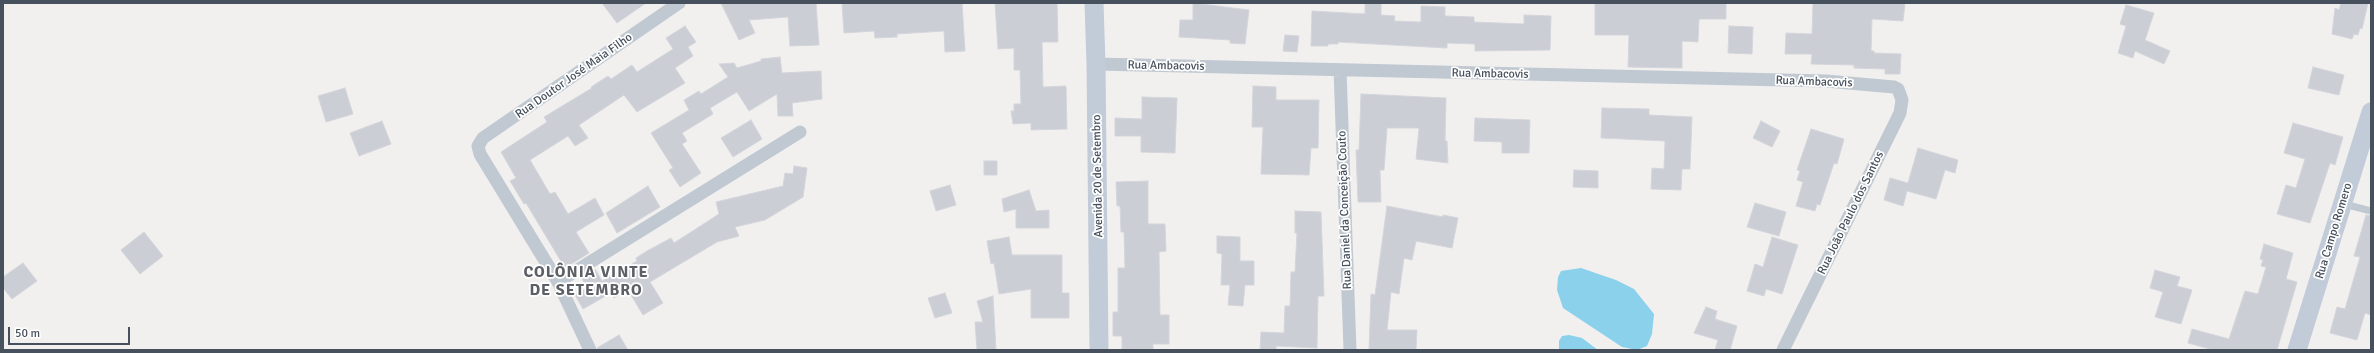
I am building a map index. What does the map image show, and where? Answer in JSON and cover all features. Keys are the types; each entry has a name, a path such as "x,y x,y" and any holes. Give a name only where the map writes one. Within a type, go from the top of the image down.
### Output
{"street":[{"name":"Rua Doutor José Maia Filho","path":"558,282 480,154 478,146 483,138 680,3"},
{"name":"Avenida 20 de Setembro","path":"1094,3 1099,350"},
{"name":"Rua Ambacovis","path":"1096,64 1883,84"},
{"name":"Rua Daniel da Conceição Couto","path":"1340,70 1350,350"},
{"name":"Rua João Paulo dos Santos","path":"1783,350 1900,113 1902,100 1898,89 1883,84"},
{"name":"Rua Campo Romero","path":"2296,350 2371,112"},
{"path":"590,350 558,282 800,132"}],"lane":[{"path":"2343,204 2371,211"}],"water":[{"path":"1581,268 1616,280 1634,289 1654,314 1652,334 1647,346 1637,350 1622,347 1563,308 1557,290 1558,277 1561,271"},
{"path":"1569,335 1582,338 1598,350 1559,350 1559,341 1562,336"}],"building":[{"path":"602,3 646,3 617,23"},
{"path":"721,3 816,3 819,45 790,46 788,17 749,20 755,33 739,40"},
{"path":"842,3 962,3 965,51 945,52 944,31 897,34 897,37 875,38 874,31 844,33"},
{"path":"995,3 1057,3 1058,42 1042,42 1043,87 1066,86 1067,129 1031,130 1031,123 1013,124 1011,111 1014,111 1014,104 1021,104 1020,70 1014,70 1014,48 998,49"},
{"path":"1193,3 1249,10 1245,44 1230,43 1230,40 1179,37 1180,20 1193,20"},
{"path":"1365,3 1381,3 1381,15 1395,16 1394,21 1421,22 1421,6 1445,7 1445,16 1474,17 1474,22 1524,24 1524,15 1551,16 1550,50 1475,51 1475,44 1447,43 1447,48 1338,42 1338,44 1328,44 1328,46 1311,46 1312,11 1365,14"},
{"path":"1595,3 1726,3 1726,19 1699,19 1698,42 1682,41 1682,68 1628,67 1629,35 1595,35"},
{"path":"1813,3 1905,3 1903,21 1872,19 1871,51 1874,51 1874,53 1901,54 1900,74 1885,74 1885,69 1854,68 1854,65 1811,64 1812,54 1785,54 1786,33 1812,34"},
{"path":"2341,3 2368,3 2362,29 2360,28 2358,35 2354,34 2352,39 2332,34 2335,8 2339,10"},
{"path":"2126,5 2154,13 2145,40 2170,51 2164,64 2135,51 2133,58 2118,53 2126,26 2120,24"},
{"path":"685,26 696,42 688,47 693,56 675,68 685,83 637,112 624,95 579,125 588,138 575,146 568,136 530,160 550,194 555,192 568,214 595,198 604,215 576,232 589,253 565,268 526,203 524,204 510,181 516,178 501,152 547,122 544,117 592,88 591,87 608,76 611,79 632,65 637,72 673,49 666,38"},
{"path":"1729,26 1753,27 1752,54 1728,53"},
{"path":"1285,35 1299,36 1297,52 1283,51"},
{"path":"780,57 782,73 821,71 822,99 792,103 793,116 778,116 777,94 749,111 737,92 710,108 713,114 682,133 687,141 682,144 701,173 680,187 669,170 673,168 651,133 689,110 684,100 699,91 701,94 728,77 719,64 734,63 737,68 761,61 761,59"},
{"path":"2313,67 2344,75 2339,95 2308,88"},
{"path":"1253,86 1276,87 1276,100 1319,100 1318,148 1311,148 1309,175 1261,174 1263,127 1252,127"},
{"path":"345,88 353,114 326,122 318,96"},
{"path":"1361,94 1446,98 1445,141 1447,141 1448,163 1416,159 1419,128 1387,128 1384,170 1380,170 1381,202 1358,202 1356,150 1359,150"},
{"path":"1142,97 1177,98 1175,153 1141,152 1141,136 1115,136 1115,118 1142,119"},
{"path":"1602,108 1649,109 1649,115 1692,117 1690,169 1682,169 1681,190 1651,189 1652,168 1664,169 1665,141 1601,138"},
{"path":"1475,118 1530,120 1529,153 1502,153 1502,142 1474,141"},
{"path":"751,120 762,139 733,157 721,138"},
{"path":"382,121 391,144 359,156 350,133"},
{"path":"1761,121 1780,131 1772,147 1753,138"},
{"path":"2293,123 2343,137 2335,165 2330,163 2310,223 2277,214 2286,185 2296,188 2305,159 2284,153"},
{"path":"1811,129 1844,139 1837,164 1834,163 1820,205 1817,204 1815,211 1796,206 1803,182 1797,180 1800,171 1797,170"},
{"path":"1918,148 1958,160 1955,173 1945,170 1936,199 1907,191 1903,206 1884,200 1890,178 1908,183"},
{"path":"984,161 997,161 997,175 984,175"},
{"path":"794,166 807,168 803,197 765,220 735,227 739,236 717,242 650,282 663,303 643,315 628,290 614,298 611,293 583,309 575,295 587,288 581,277 595,269 602,281 637,261 636,258 647,251 671,238 674,243 719,214 716,202 783,186 785,173 793,174"},
{"path":"1574,170 1598,171 1598,188 1573,187"},
{"path":"1148,181 1148,224 1165,224 1166,251 1159,252 1160,315 1169,315 1169,344 1153,344 1153,350 1122,350 1122,336 1113,336 1113,312 1118,312 1118,268 1125,268 1124,232 1121,232 1120,206 1117,206 1116,182"},
{"path":"950,185 956,205 936,211 930,191"},
{"path":"648,186 660,207 617,233 606,213"},
{"path":"1029,190 1036,211 1049,210 1049,228 1016,228 1016,209 1004,212 1002,199"},
{"path":"1755,203 1786,212 1779,236 1747,227"},
{"path":"1387,206 1443,217 1443,215 1458,218 1452,248 1416,241 1412,260 1404,258 1399,294 1391,292 1387,330 1417,330 1416,350 1369,350 1371,294 1375,295"},
{"path":"1295,211 1321,212 1324,296 1318,296 1317,348 1276,346 1276,350 1260,350 1261,332 1284,333 1285,306 1290,306 1291,272 1295,272 1297,233 1295,233"},
{"path":"2366,215 2371,216 2371,315 2365,313 2357,340 2330,333 2337,307 2345,309 2360,257 2354,256"},
{"path":"144,232 163,256 140,274 121,250"},
{"path":"1217,236 1240,237 1240,261 1254,261 1254,285 1245,285 1243,306 1228,305 1230,285 1221,285 1222,254 1217,253"},
{"path":"1009,237 1012,255 1062,255 1062,293 1069,293 1069,318 1031,318 1031,289 999,294 994,263 991,264 987,241"},
{"path":"1772,237 1798,245 1782,294 1766,289 1764,296 1747,291 1755,264 1763,267"},
{"path":"2264,244 2293,253 2286,279 2297,282 2277,350 2213,350 2188,343 2192,329 2229,339 2245,291 2258,294 2266,267 2261,266 2263,260 2260,259"},
{"path":"23,263 37,281 12,299 3,288 3,277"},
{"path":"2155,270 2180,277 2177,286 2192,290 2181,324 2155,317 2163,292 2150,288"},
{"path":"945,293 952,313 935,318 928,298"},
{"path":"993,296 996,350 977,350 975,322 983,322 977,301"},
{"path":"1706,307 1717,311 1715,319 1737,326 1730,350 1715,350 1718,340 1694,333"},
{"path":"619,335 628,350 598,350 597,348"}],"district":[{"name":"COLÔNIA VINTE DE SETEMBRO","path":"586,282"}]}
